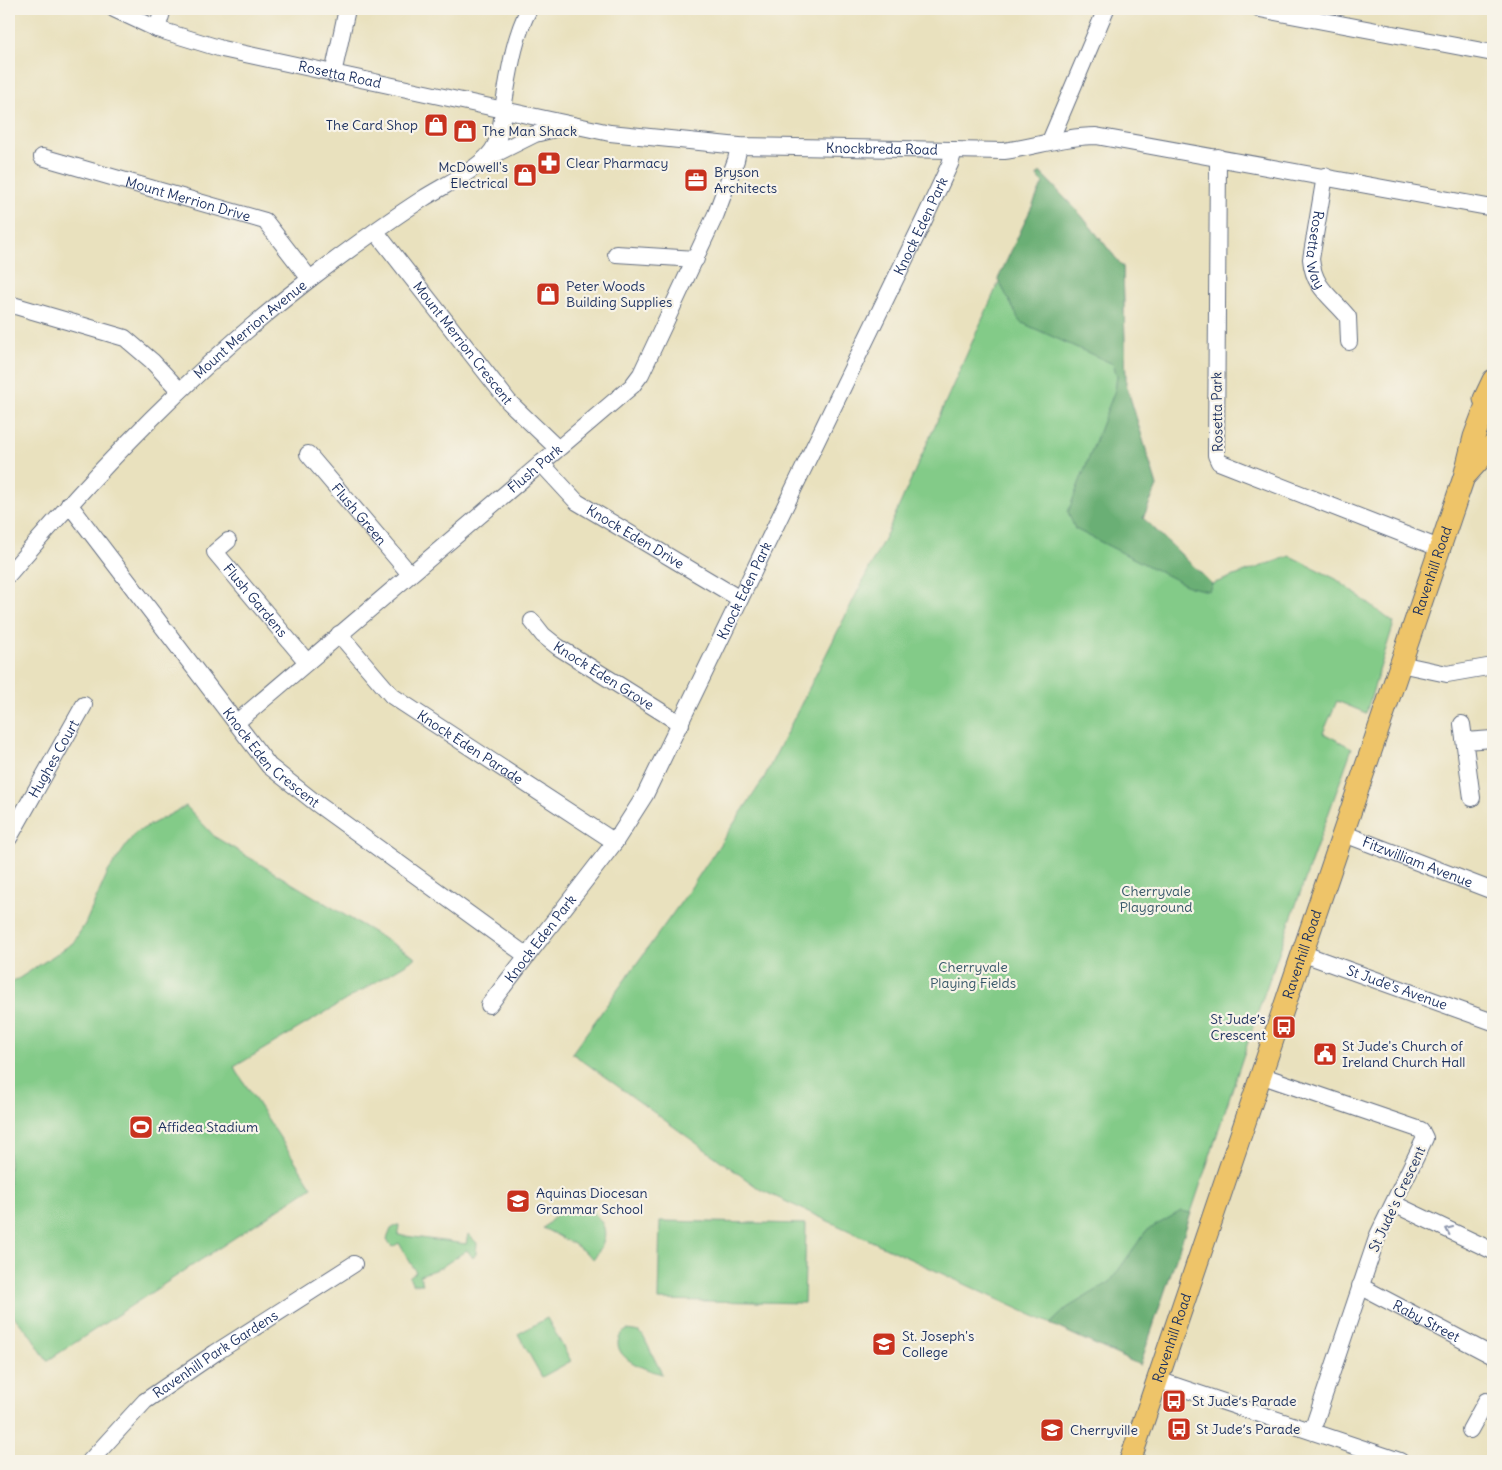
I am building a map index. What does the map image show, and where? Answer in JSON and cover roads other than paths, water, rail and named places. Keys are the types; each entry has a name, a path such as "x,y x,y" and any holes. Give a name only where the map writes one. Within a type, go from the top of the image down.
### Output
{"main road":[{"name":"Ravenhill Road","path":"1130,1461 1464,477 1474,437 1490,413 1485,394 1493,380"},
{"name":"Ravenhill Road","path":"1464,477 1493,445"}],"street":[{"name":"Rosetta Road","path":"114,9 157,29 222,49 570,126"},
{"path":"157,29 163,9"},
{"path":"333,74 347,9"},
{"name":"Mount Merrion Avenue","path":"9,574 69,504 179,390 310,279 482,161 492,151 496,142 520,28 529,9"},
{"path":"1050,141 1106,9"},
{"path":"1260,9 1493,53"},
{"path":"482,161 535,134 570,126"},
{"name":"Knockbreda Road","path":"570,126 610,133 739,146 1004,151 1032,147 1050,141"},
{"path":"1050,141 1073,136 1096,136 1325,176 1493,208"},
{"name":"Flush Park","path":"237,722 632,386 641,374 696,259 716,214 736,160 739,146"},
{"name":"Knock Eden Park","path":"489,1005 615,842 645,795 924,220 950,164 954,150"},
{"name":"Mount Merrion Drive","path":"42,157 265,221 310,279"},
{"name":"Rosetta Park","path":"1218,157 1216,455 1219,462 1439,548"},
{"name":"Rosetta Way","path":"1325,176 1312,260 1312,272 1317,283 1327,296 1348,317 1349,342"},
{"name":"Mount Merrion Crescent","path":"376,232 509,402 557,448"},
{"path":"616,254 696,259"},
{"path":"9,304 125,338 179,390"},
{"name":"Flush Green","path":"308,454 410,574"},
{"name":"Knock Eden Drive","path":"541,463 577,502 740,599"},
{"name":"Knock Eden Crescent","path":"69,504 269,766 282,778 527,956"},
{"name":"Flush Gardens","path":"228,542 215,552 307,662"},
{"name":"Knock Eden Grove","path":"532,621 543,635 558,646 681,724"},
{"name":"Knock Eden Parade","path":"340,634 392,696 615,842"},
{"path":"1400,664 1447,674 1493,666"},
{"name":"Hughes Court","path":"9,838 84,705"},
{"path":"1462,724 1472,798"},
{"path":"1465,741 1493,739"},
{"name":"Fitzwilliam Avenue","path":"1342,833 1493,892"},
{"name":"St Jude's Avenue","path":"1302,953 1493,1022"},
{"name":"St Jude's Crescent","path":"1260,1075 1421,1130 1425,1138 1378,1235 1312,1430"},
{"path":"1394,1204 1493,1251"},
{"name":"Ravenhill Park Gardens","path":"90,1461 145,1401 214,1353 354,1264"},
{"name":"Raby Street","path":"1360,1286 1493,1356"},
{"path":"1158,1380 1400,1461"},
{"path":"1470,1430 1486,1411"}],"place":[{"name":"The Card Shop","path":"436,125"},
{"name":"The Man Shack","path":"465,131"},
{"name":"Clear Pharmacy","path":"549,163"},
{"name":"McDowell's Electrical","path":"525,175"},
{"name":"Bryson Architects","path":"696,180"},
{"name":"Peter Woods Building Supplies","path":"548,294"},
{"name":"St Jude’s Crescent","path":"1284,1027"},
{"name":"St Jude's Church of Ireland Church Hall","path":"1325,1054"},
{"name":"Affidea Stadium","path":"141,1127"},
{"name":"Aquinas Diocesan Grammar School","path":"518,1201"},
{"name":"St. Joseph's College","path":"884,1344"},
{"name":"St Jude‘s Parade","path":"1174,1401"},
{"name":"St Jude’s Parade","path":"1179,1429"},
{"name":"Cherryville","path":"1052,1430"}],"park label":[{"name":"Cherryvale Playground","path":"1156,900"},
{"name":"Cherryvale Playing Fields","path":"973,976"}]}
